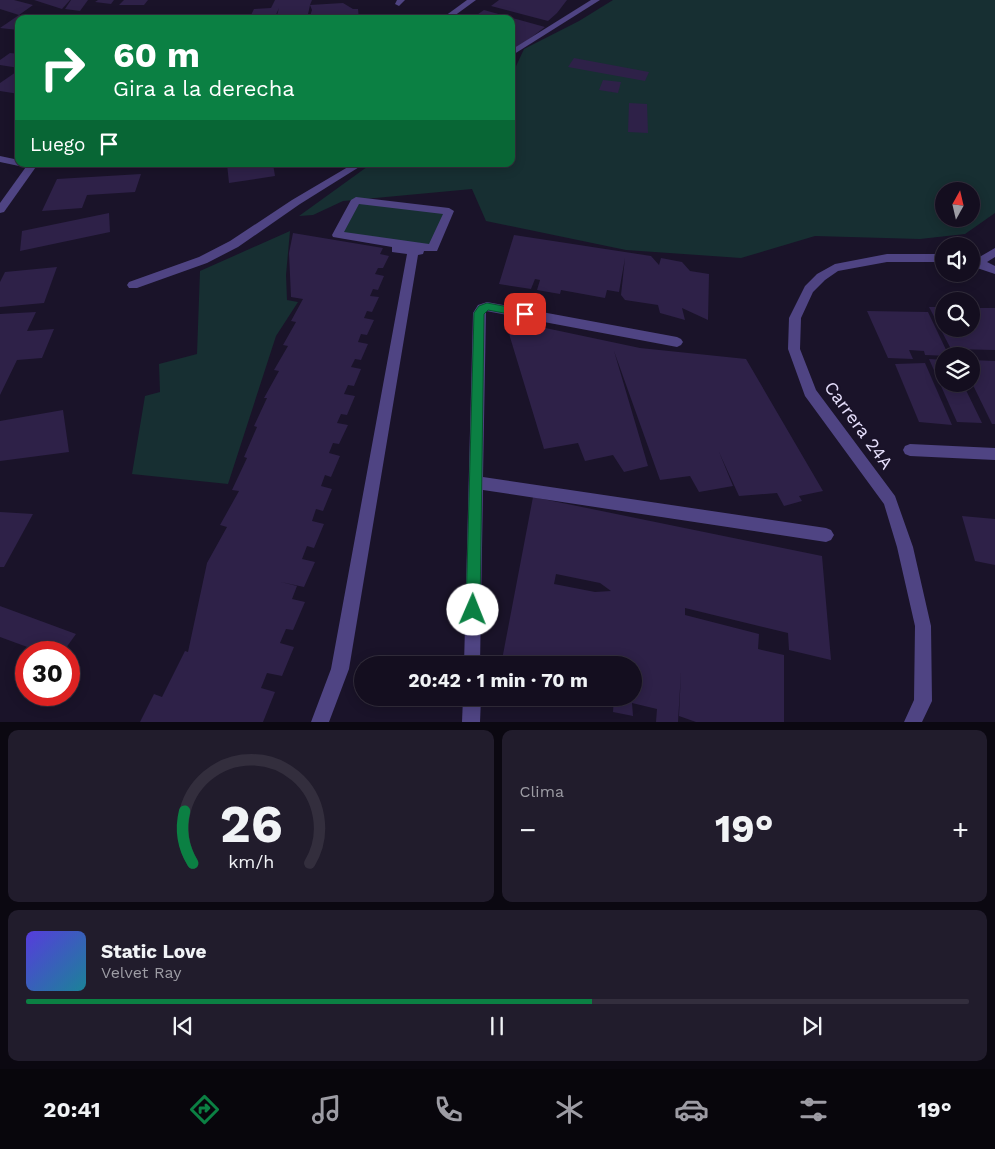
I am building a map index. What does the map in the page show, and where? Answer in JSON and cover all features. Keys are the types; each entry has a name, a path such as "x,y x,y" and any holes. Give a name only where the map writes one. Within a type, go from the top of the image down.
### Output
{"street":[{"path":"451,15 472,0"},
{"path":"515,51 596,0"},
{"path":"0,159 15,162"},
{"path":"0,210 24,167"},
{"path":"133,285 203,260 234,244 296,202 354,167"},
{"path":"320,722 340,669 416,251 396,249 398,244 336,235 356,200 449,211 434,248 398,244"},
{"path":"980,260 995,252"},
{"name":"Carrera 24A","path":"913,722 923,701 923,626 905,547 890,501 810,392 794,349 795,318 800,303 809,289 821,277 835,268 887,258 935,258"},
{"path":"980,265 995,270"},
{"path":"472,656 479,318 482,308 487,306 677,342"},
{"path":"910,450 995,454"},
{"path":"475,482 826,535"},
{"path":"471,722 472,706"}],"green space":[{"path":"613,0 995,0 995,213 980,224 980,182 935,182 935,228 974,228 965,234 920,239 815,236 741,258 626,250 486,221 472,189 343,201 313,215 299,216 367,167 515,167 515,68 524,49 579,21"},
{"path":"358,201 445,212 431,246 341,234"},
{"path":"290,231 286,275 287,300 298,302 276,336 228,484 132,474 145,396 160,392 159,364 197,354 200,271"}],"building":[{"path":"0,0 14,0 33,5 19,15 0,9"},
{"path":"34,0 70,0 62,9"},
{"path":"71,0 88,0 80,11 65,9"},
{"path":"98,0 114,0 111,4 95,2"},
{"path":"124,0 148,0 144,5 119,5"},
{"path":"275,0 312,0 308,15 277,15 279,8 276,15 251,15 254,9 271,8"},
{"path":"499,0 567,0 548,21 491,6"},
{"path":"343,3 353,9 358,9 359,15 310,15 312,10 310,5"},
{"path":"484,10 502,15 477,15"},
{"path":"15,18 15,30 0,28"},
{"path":"515,19 545,27 516,49"},
{"path":"10,53 15,54 15,67 0,65 0,60"},
{"path":"574,58 649,72 645,81 568,67"},
{"path":"15,73 15,93 0,91 0,83"},
{"path":"603,80 621,82 618,93 599,90"},
{"path":"629,103 647,104 648,133 628,132"},
{"path":"227,167 274,167 275,176 229,183"},
{"path":"141,174 135,192 87,195 82,208 42,211 57,179"},
{"path":"109,213 110,232 20,251 22,231"},
{"path":"293,233 383,248 380,254 389,256 383,268 378,268 375,274 384,276 378,290 373,289 370,296 379,297 372,312 367,311 364,318 374,320 367,335 361,334 358,342 368,344 361,360 355,359 351,367 361,369 354,386 348,385 344,394 355,396 347,415 341,414 337,423 348,425 339,444 333,443 329,453 340,456 331,477 325,475 321,486 332,489 323,511 316,509 312,521 324,524 314,548 307,546 302,559 315,562 304,587 281,582 297,586 292,599 305,602 293,630 286,629 280,643 294,647 282,676 267,673 261,688 275,692 263,722 140,722 154,694 162,697 185,651 188,652 207,563 227,527 220,525 239,491 232,490 247,458 244,457 257,427 254,426 267,398 264,398 279,371 274,370 288,346 283,345 296,322 291,321 303,299 291,297 289,253"},
{"path":"514,235 651,256 659,265 661,258 682,262 690,271 709,274 708,320 682,308 685,320 660,313 658,305 625,300 621,295 625,258 619,292 607,290 605,298 561,290 560,294 537,290 540,280 535,279 531,289 499,284"},
{"path":"57,267 44,303 0,307 0,282 5,272"},
{"path":"929,307 935,307 935,318"},
{"path":"980,308 995,308 995,350 980,350 980,347 950,347 945,337 980,337"},
{"path":"867,311 928,312 935,327 935,337 940,337 945,347 935,347 935,355 925,355 924,351 909,350 913,359 888,358"},
{"path":"36,312 27,331 54,329 42,358 17,360 0,395 0,314"},
{"path":"506,324 536,326 640,348 746,359 823,491 799,496 802,501 784,506 777,493 739,496 719,452 733,486 699,492 690,476 660,480 614,351 648,466 624,472 613,455 585,461 578,443 544,449"},
{"path":"929,359 935,359 935,372"},
{"path":"980,360 995,361 995,424 992,424 976,392 980,392"},
{"path":"925,363 935,386 935,392 938,392 952,425 919,422 895,364"},
{"path":"944,392 967,392 982,423 957,422"},
{"path":"63,410 69,452 0,461 0,421"},
{"path":"533,497 822,556 831,660 789,650 788,633 685,608 685,615 759,634 758,649 784,655 784,722 696,722 679,716 681,672 678,722 656,722 657,709 642,705 642,656 503,656","holes":["556,574 600,583 611,591 595,592 554,584"]},
{"path":"0,512 33,514 4,567 0,567"},
{"path":"962,516 995,519 995,565 975,561"},
{"path":"0,606 76,634 71,641 15,642 0,637"},
{"path":"613,706 632,706 633,716 613,712"}],"route":[{"path":"473,610 479,313 482,308 487,306 525,314"}]}
